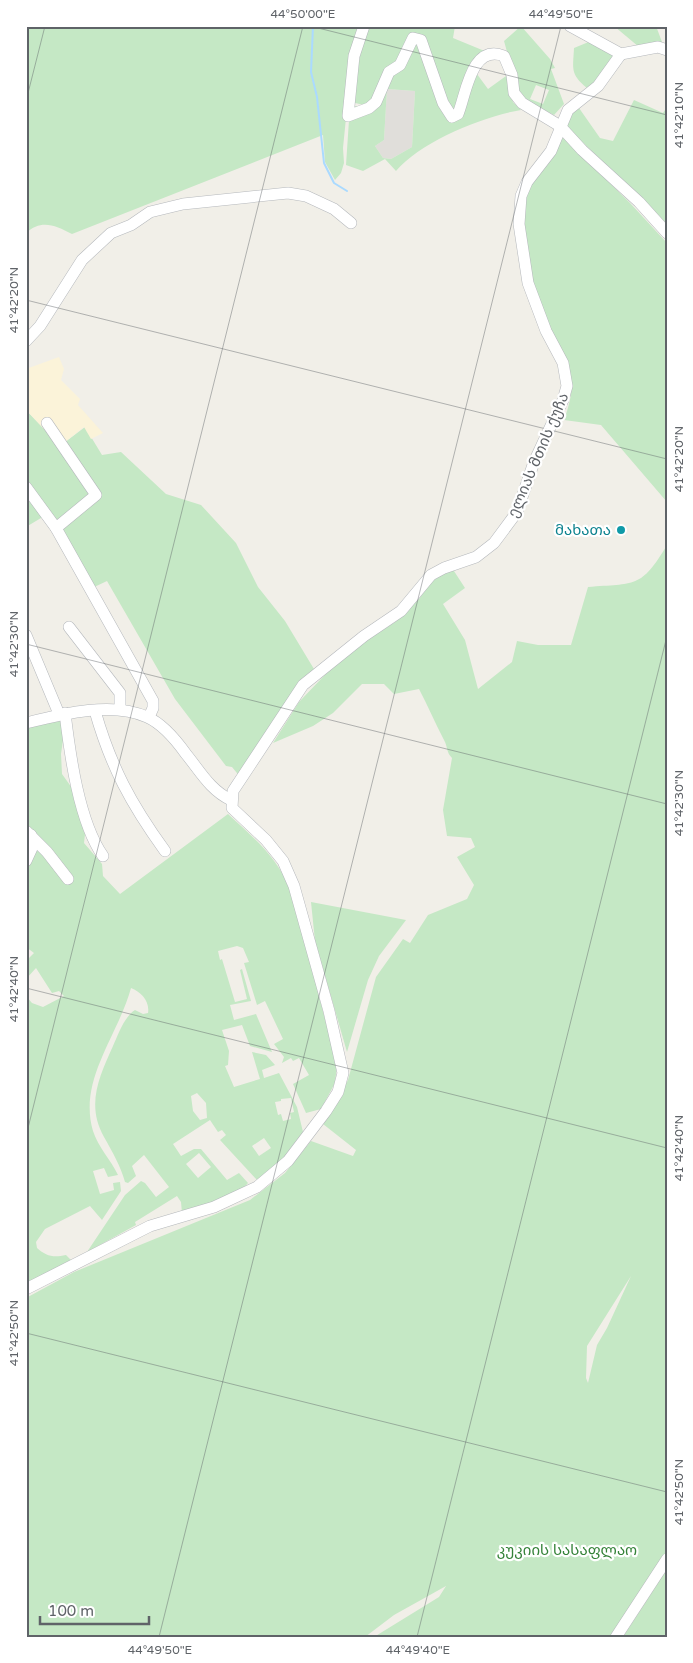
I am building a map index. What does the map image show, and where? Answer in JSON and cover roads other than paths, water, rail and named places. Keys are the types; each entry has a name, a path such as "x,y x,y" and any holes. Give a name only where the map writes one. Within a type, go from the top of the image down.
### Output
{"street":[{"path":"364,26 354,56 348,116 369,108 376,102 388,72 400,65 411,40 416,37 421,40 443,103 452,117 458,114 470,73 480,60 496,53 504,56 512,75 514,93 522,103 560,126 582,150 639,202 667,233"},
{"path":"570,26 621,54 658,46 667,50"},
{"name":"ელიას მთის ქუჩა","path":"231,800 233,790 303,685 364,636 401,611 431,575 444,568 476,557 494,543 517,512 534,462 563,400 567,386 563,362 546,331 528,283 519,224 523,190 551,151 568,110 598,86 621,54"},
{"path":"26,341 40,326 82,260 111,233 131,225 150,212 183,204 288,193 306,196 334,209 350,223"},
{"path":"48,423 96,495 56,528"},
{"path":"26,487 56,528 154,701 149,717"},
{"path":"69,627 120,693 120,709"},
{"path":"26,635 62,714 80,798 92,836 103,856"},
{"path":"26,723 62,714 120,709 149,717 172,737 209,784 221,795 231,800 232,808 266,840 283,861 294,886 329,1012 343,1073 338,1092 326,1111 288,1161 257,1187 214,1207 150,1226 26,1290"},
{"path":"94,711 106,748 121,782 138,814 165,850"},
{"path":"26,861 32,848 28,833"},
{"path":"28,833 48,852 68,879"},
{"path":"616,1637 667,1559"}],"waterway":[{"path":"313,26 311,72 317,97 324,163 334,183 347,191"}],"place":[{"name":"მახათა","path":"621,530"}],"park label":[{"name":"კუკიის სასაფლაო","path":"567,1550"}]}
